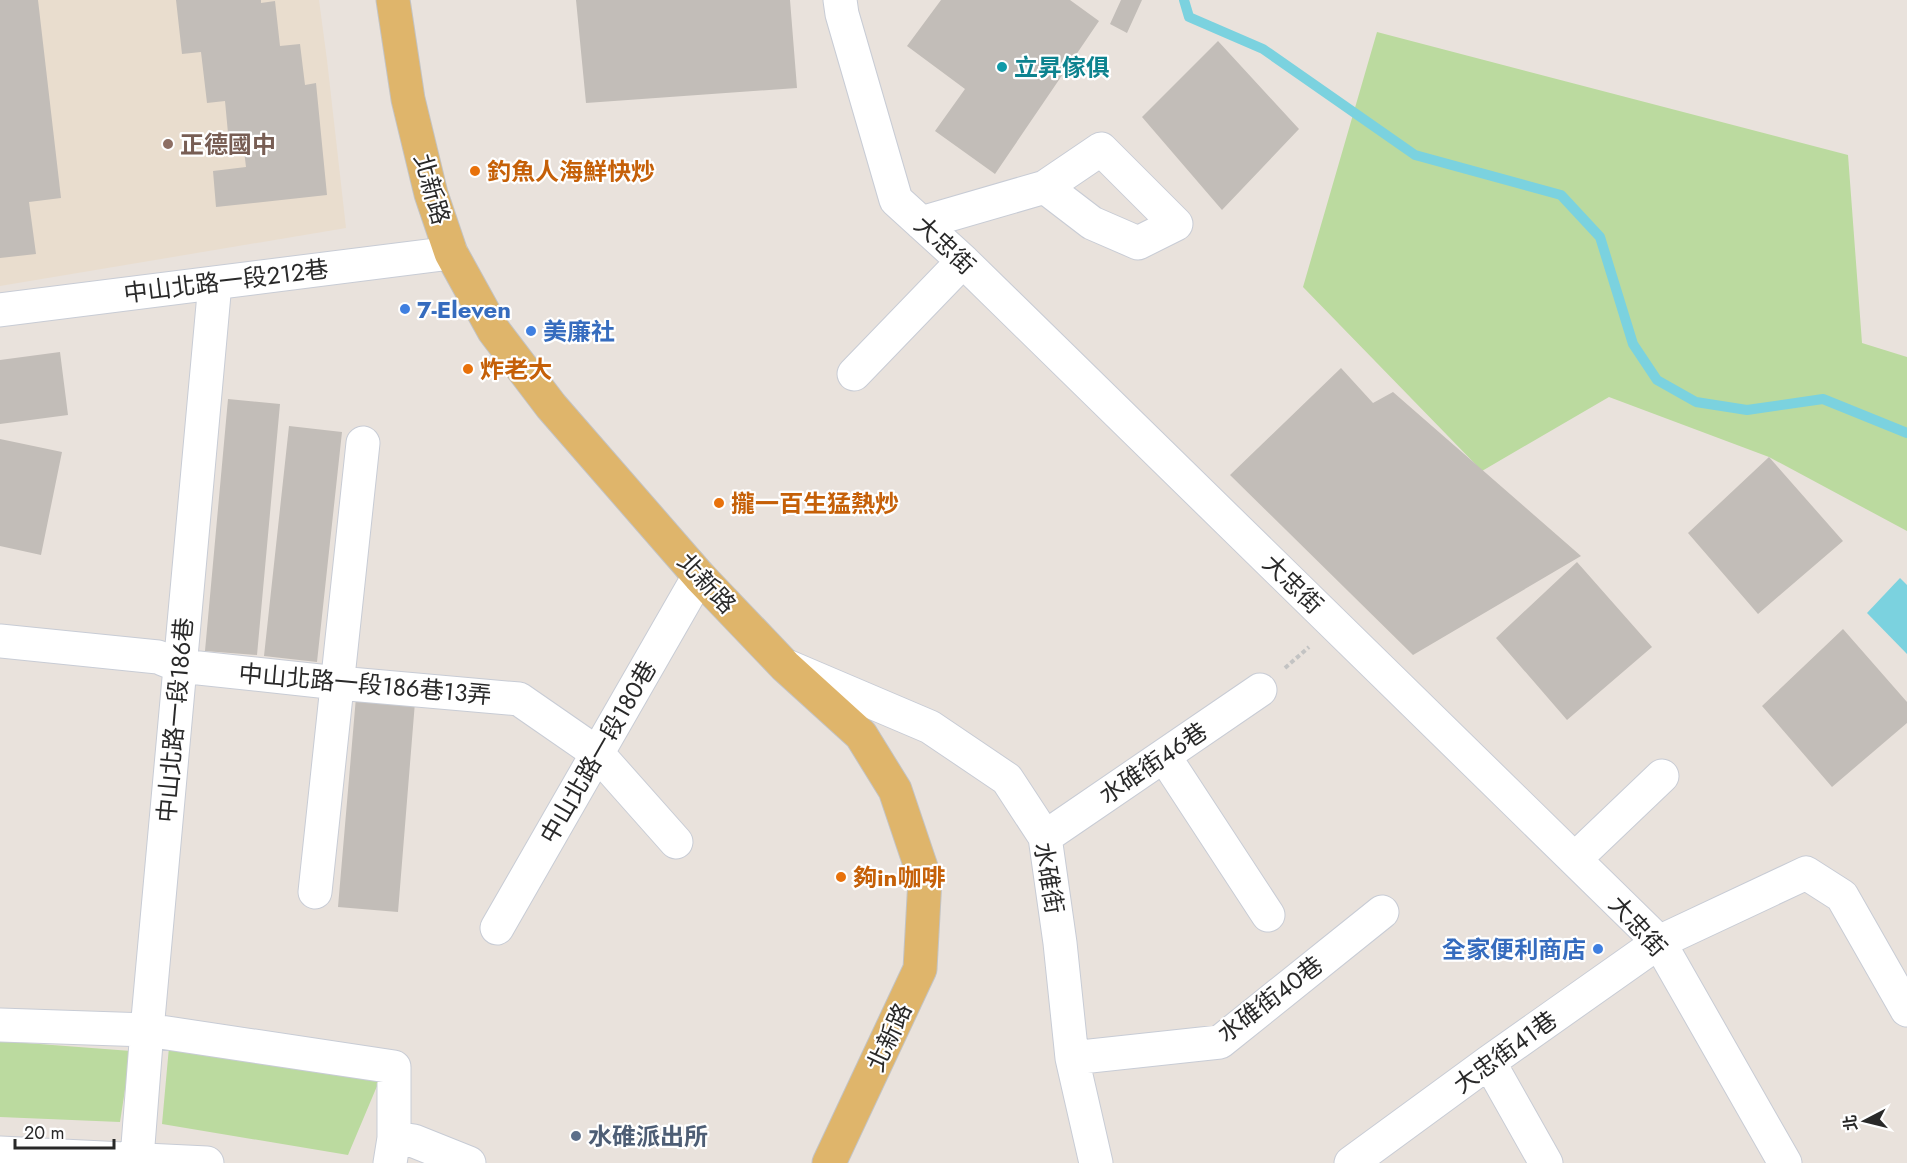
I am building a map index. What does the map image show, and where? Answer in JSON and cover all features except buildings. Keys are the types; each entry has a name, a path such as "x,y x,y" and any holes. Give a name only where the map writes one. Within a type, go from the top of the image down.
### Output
{"main road":[{"name":"北新路","path":"393,0 408,99 431,194 451,253 494,331 550,406 699,576 785,666 861,735 895,790 925,879 920,969 830,1163"}],"street":[{"name":"大忠街","path":"847,5 896,200 963,261 1659,942 1785,1163"},
{"path":"921,223 1045,187"},
{"name":"中山北路一段212巷","path":"0,310 451,253"},
{"path":"854,374 963,261"},
{"name":"中山北路一段186巷","path":"137,1158 215,283"},
{"path":"315,892 363,443"},
{"name":"中山北路一段180巷","path":"497,928 699,576"},
{"name":"中山北路一段186巷13弄","path":"0,641 158,657 180,666 519,699 597,753 676,842"},
{"name":"水碓街","path":"785,666 930,727 1007,779 1045,837 1060,944 1072,1058 1096,1163"},
{"name":"水碓街46巷","path":"1045,837 1260,690"},
{"path":"1164,756 1268,915"},
{"path":"1575,860 1662,776"},
{"name":"大忠街41巷","path":"1351,1163 1659,942 1806,873 1842,896 1907,1010"},
{"name":"水碓街40巷","path":"1072,1058 1220,1042 1382,912"},
{"path":"0,1025 147,1030 394,1067 392,1150 414,1141 469,1163"},
{"path":"1489,1062 1546,1163"},
{"path":"0,1153 200,1162"}],"path":[{"path":"1260,690 1335,624"}],"shaded area":[{"name":"正德國中","path":"0,0 319,0 346,228 0,286"}],"green space":[{"path":"1377,32 1848,155 1862,343 1907,357 1907,531 1769,457 1609,397 1482,471 1303,287"},
{"path":"0,1041 131,1051 120,1122 0,1117"},
{"path":"169,1047 380,1079 348,1155 162,1124"}],"water":[{"path":"1900,578 1907,585 1907,654 1867,613"}],"waterway":[{"path":"1184,0 1189,17 1263,49 1415,155 1561,195 1600,237 1633,344 1657,380 1696,402 1747,410 1823,399 1907,433"}],"place":[{"name":"立昇傢俱","path":"1002,67"},
{"name":"正德國中","path":"168,144"},
{"name":"釣魚人海鮮快炒","path":"475,171"},
{"name":"7-Eleven","path":"405,309"},
{"name":"美廉社","path":"531,331"},
{"name":"炸老大","path":"468,369"},
{"name":"攏一百生猛熱炒","path":"719,503"},
{"name":"夠in咖啡","path":"841,877"},
{"name":"全家便利商店","path":"1598,949"},
{"name":"水碓派出所","path":"576,1136"}]}
